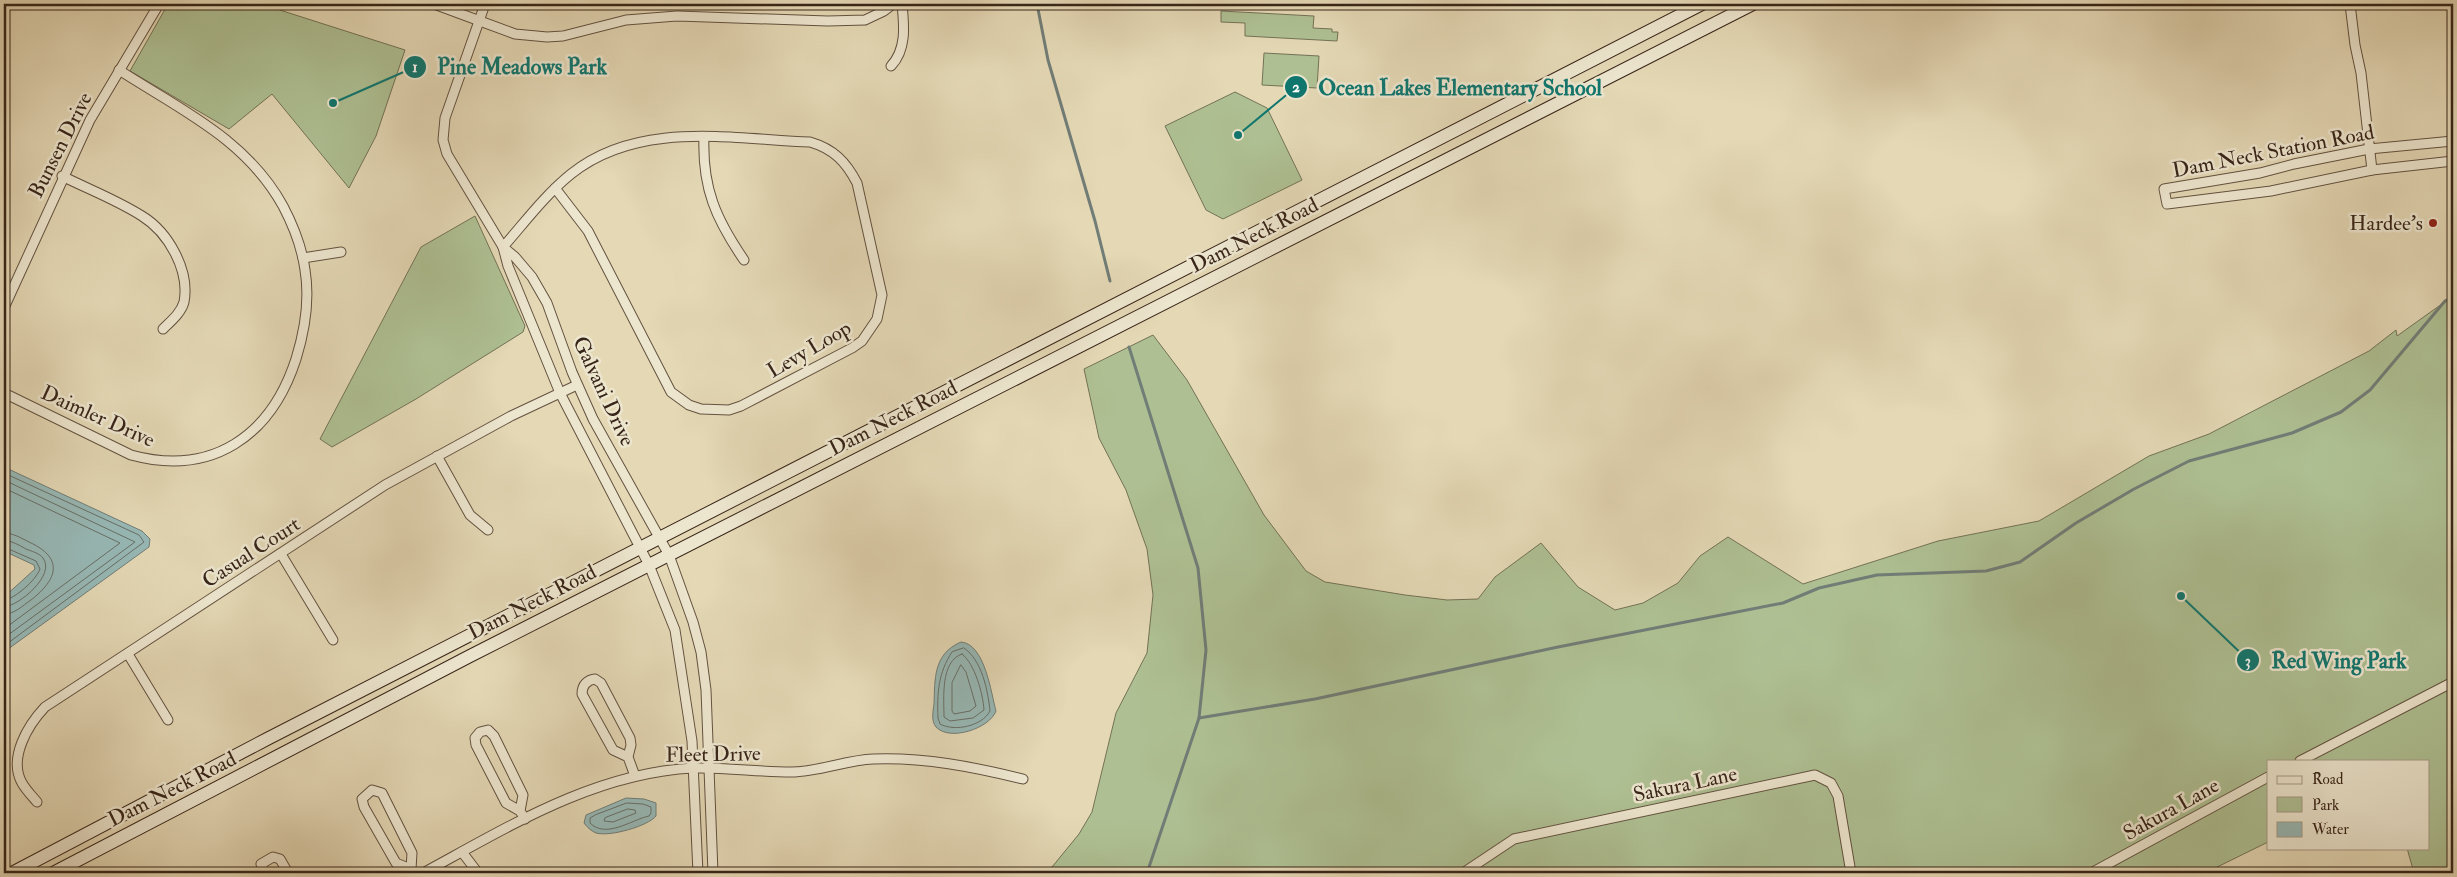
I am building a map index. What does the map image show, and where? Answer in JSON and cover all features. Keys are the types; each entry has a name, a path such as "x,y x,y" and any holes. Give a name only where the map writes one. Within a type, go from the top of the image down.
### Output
{"main road":[{"name":"Dam Neck Road","path":"12,873 640,548 1702,4"},
{"name":"Dam Neck Road","path":"53,873 649,565 1392,188 1736,8 1753,4"},
{"path":"1382,167 1392,188"}],"street":[{"name":"Bunsen Drive","path":"4,308 62,176 90,120 160,4"},
{"path":"434,4 515,34 546,37 563,36 626,20 677,16 828,21 865,20 884,11 893,4"},
{"name":"Galvani Drive","path":"485,4 444,118 443,140 450,160 503,247 508,266 560,393 649,565 675,630 691,733 698,873"},
{"path":"891,66 900,53 903,41 902,4"},
{"path":"2350,4 2372,170"},
{"name":"Daimler Drive","path":"4,393 138,457 177,462 217,454 247,436 260,424 282,394 290,378 305,318 307,284 303,258 282,205 270,186 240,150 212,128 120,70"},
{"name":"Levy Loop","path":"503,247 555,188 588,162 626,146 670,137 810,142 821,145 837,155 850,169 857,183 881,286 880,307 877,319 862,341 852,348 741,406 729,410 701,409 689,405 671,392 588,231 555,188"},
{"path":"704,137 704,175 709,194 725,231 744,260"},
{"name":"Dam Neck Station Road","path":"2453,140 2370,148 2260,173 2164,189 2167,204 2271,191 2372,170 2453,161"},
{"path":"62,176 142,216 160,232 171,246 182,274 184,302 178,313 163,329"},
{"name":"Galvani Drive","path":"503,247 515,257 541,292 577,385 593,419 669,555 693,622 701,652 706,690 713,873"},
{"path":"303,258 341,252"},
{"name":"Casual Court","path":"37,802 21,781 19,766 22,741 27,729 45,707 385,485 437,456 577,385"},
{"path":"437,456 470,515 488,530"},
{"path":"281,554 333,640"},
{"path":"128,654 168,720"},
{"path":"628,757 613,750 582,694 583,686 589,681 595,679 601,683 627,733 631,745 628,757 635,776"},
{"path":"2302,760 2453,682"},
{"path":"488,730 498,744 524,795 522,815 506,803 476,745 475,738 480,732 488,730"},
{"name":"Fleet Drive","path":"423,873 462,852 522,815 589,789 635,776 693,768 791,772 822,769 872,759 918,760 979,768 1023,779"},
{"name":"Sakura Lane","path":"1463,873 1514,839 1815,775 1832,784 1838,796 1851,873"},
{"name":"Sakura Lane","path":"2090,873 2267,778"},
{"path":"376,790 382,793 412,853 412,871 396,863 364,807 362,799 368,792 376,790"},
{"path":"462,852 478,873"},
{"path":"264,873 262,864 272,857 280,859 288,873"}],"green space":[{"path":"168,4 261,4 405,50 376,136 349,188 272,94 229,129 130,71"},
{"path":"1221,11 1314,16 1313,28 1332,29 1332,32 1338,32 1337,41 1245,36 1245,23 1221,22"},
{"path":"1264,53 1319,56 1317,88 1262,85"},
{"path":"1235,92 1267,108 1302,180 1223,219 1206,210 1165,126"},
{"path":"475,216 525,326 523,332 416,399 332,447 320,439 421,247"},
{"path":"2453,296 2453,873 2414,873 2408,850 2430,850 2430,760 2267,760 2267,842 2205,873 1041,873 1052,867 1079,834 1092,812 1116,713 1147,653 1153,595 1147,549 1126,490 1099,438 1084,369 1153,335 1187,380 1264,515 1306,571 1325,582 1447,600 1478,599 1495,577 1541,543 1578,587 1615,610 1643,603 1678,583 1700,556 1728,537 1803,584 1938,541 2039,521 2149,456 2209,434 2369,351 2396,330 2397,336"}],"water":[{"path":"4,467 142,531 150,539 149,547 4,652 4,597 35,569 34,565 4,551"},
{"path":"961,642 969,645 976,651 981,660 986,670 996,711 986,723 978,727 960,733 950,733 942,731 933,722 937,668 945,653"},
{"path":"626,798 644,799 656,803 656,816 637,827 602,834 589,829 584,823 586,815"}],"waterway":[{"path":"1037,4 1048,60 1095,221 1110,281"},
{"path":"1199,718 1315,699 1558,647 1783,603 1819,588 1877,575 1986,571 2020,562 2076,523 2134,489 2189,461 2292,433 2341,412 2370,390 2445,301 2453,298"},
{"path":"1129,347 1198,568 1206,650 1199,718 1147,873"}],"place":[{"name":"Pine Meadows Park","path":"333,103"},
{"name":"Ocean Lakes Elementary School","path":"1238,135"},
{"name":"Hardee's","path":"2433,223"},
{"name":"Red Wing Park","path":"2181,596"}]}
